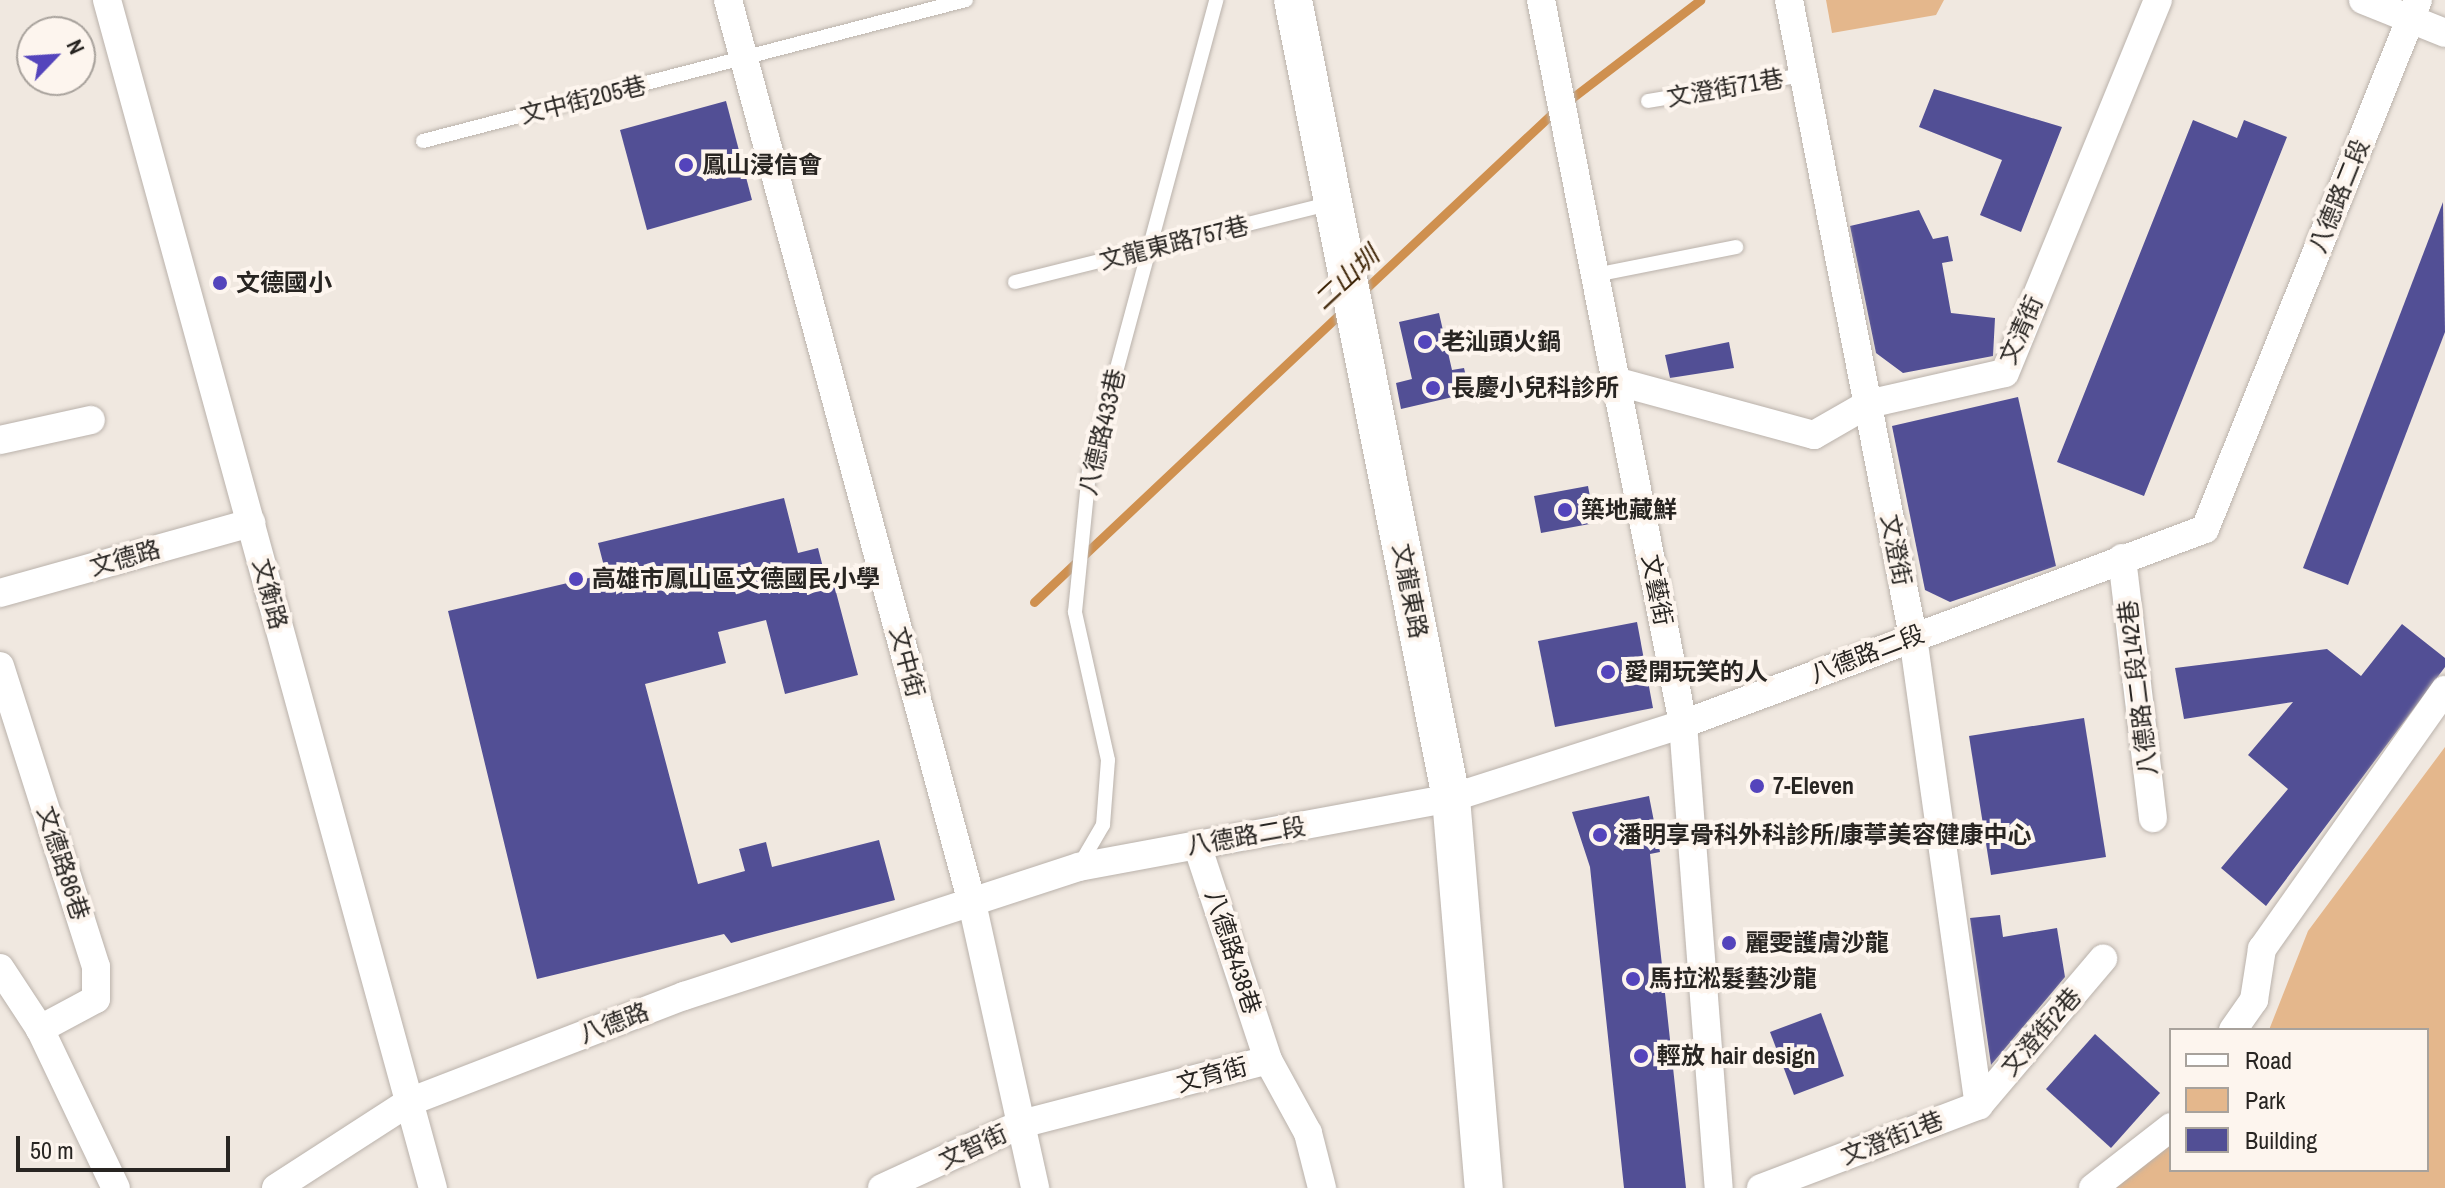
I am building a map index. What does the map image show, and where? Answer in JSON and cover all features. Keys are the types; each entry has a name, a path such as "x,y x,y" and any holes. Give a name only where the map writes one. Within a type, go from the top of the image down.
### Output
{"street":[{"name":"文衡路","path":"107,0 433,1188"},
{"name":"文中街","path":"728,0 972,903 1035,1188"},
{"name":"文龍東路","path":"1293,0 1451,798 1484,1188"},
{"name":"文藝街","path":"1541,0 1683,724 1719,1188"},
{"name":"文澄街","path":"1789,0 1913,637 1979,1105"},
{"name":"文清街","path":"1615,381 1814,435 1868,404 2005,373 2158,0"},
{"path":"2363,0 2414,10 2445,33"},
{"name":"八德路二段","path":"972,903 1079,867 1451,798 1683,724 2205,529 2414,10"},
{"path":"0,440 91,420"},
{"name":"文德路","path":"0,593 251,523"},
{"name":"八德路二段142巷","path":"2122,558 2153,818"},
{"name":"文德路86巷","path":"0,666 96,967 96,999 40,1029"},
{"path":"2234,1028 2254,1000 2262,949 2445,690"},
{"name":"八德路438巷","path":"1197,845 1268,1060"},
{"name":"八德路","path":"276,1188 409,1102 684,996 972,903"},
{"name":"文澄街2巷","path":"1979,1105 2103,959"},
{"path":"0,968 40,1029 116,1188"},
{"name":"文育街","path":"1021,1124 1268,1060 1308,1133 1322,1188"},
{"name":"文澄街1巷","path":"1761,1188 1979,1105"},
{"name":"文智街","path":"882,1188 1021,1124"},
{"path":"2093,1188 2169,1129"}],"lane":[{"name":"文中街205巷","path":"423,141 966,0"},
{"name":"八德路433巷","path":"1079,867 1103,825 1108,760 1075,612 1089,472 1216,0"},
{"name":"文澄街71巷","path":"1648,101 1803,75"},
{"name":"文龍東路757巷","path":"1015,282 1333,203"},
{"path":"1595,275 1736,247"}],"green space":[{"path":"1826,0 1944,0 1936,15 1832,33"},
{"path":"2445,747 2445,1188 2116,1188 2169,1143 2169,1172 2429,1172 2429,1028 2270,1028 2308,931"}],"building":[{"path":"1934,89 2062,127 2021,232 1980,215 2002,160 1919,127"},
{"name":"鳳山浸信會","path":"726,101 752,200 647,230 620,130"},
{"path":"2193,120 2237,138 2244,120 2287,137 2144,496 2057,462"},
{"path":"2443,202 2445,332 2348,585 2303,568"},
{"path":"1919,210 1933,239 1948,236 1953,261 1942,263 1951,313 1995,318 1993,356 1903,373 1876,353 1850,226"},
{"path":"1439,313 1452,370 1464,368 1470,393 1401,409 1396,383 1412,379 1399,322"},
{"path":"1729,342 1734,368 1670,378 1665,355"},
{"path":"2018,397 2056,566 1950,602 1925,590 1892,426"},
{"name":"築地藏鮮","path":"1588,486 1595,523 1541,533 1534,496"},
{"path":"784,498 798,553 818,548 826,579 832,577 858,675 785,694 766,620 718,632 726,663 645,684 698,884 745,871 739,849 766,842 772,867 879,840 895,900 731,943 724,934 537,979 448,611 606,574 598,543"},
{"path":"1637,622 1653,708 1555,727 1538,641"},
{"path":"2402,624 2445,658 2445,667 2266,906 2221,868 2288,789 2248,755 2293,702 2184,719 2175,668 2327,649 2361,676"},
{"path":"2084,718 2106,857 1991,875 1969,736"},
{"path":"1649,796 1660,852 1650,854 1686,1188 1624,1188 1590,867 1572,812"},
{"path":"2000,915 2003,937 2057,928 2065,977 1991,1065 1970,918"},
{"path":"1821,1013 1844,1076 1794,1095 1770,1032"},
{"path":"2095,1034 2160,1093 2111,1148 2046,1089"}],"waterway":[{"name":"二山圳","path":"1361,293 1555,111 1700,0"},
{"name":"二山圳","path":"1034,602 1345,309"}],"place":[{"name":"鳳山浸信會","path":"686,165"},
{"name":"文德國小","path":"220,283"},
{"name":"老汕頭火鍋","path":"1425,342"},
{"name":"長慶小兒科診所","path":"1433,388"},
{"name":"築地藏鮮","path":"1565,510"},
{"name":"高雄市鳳山區文德國民小學","path":"576,579"},
{"name":"愛開玩笑的人","path":"1608,672"},
{"name":"7-Eleven","path":"1757,786"},
{"name":"潘明享骨科外科診所/康葶美容健康中心","path":"1600,835"},
{"name":"麗雯護膚沙龍","path":"1729,943"},
{"name":"馬拉淞髮藝沙龍","path":"1633,979"},
{"name":"輕放 hair design","path":"1641,1056"}]}
